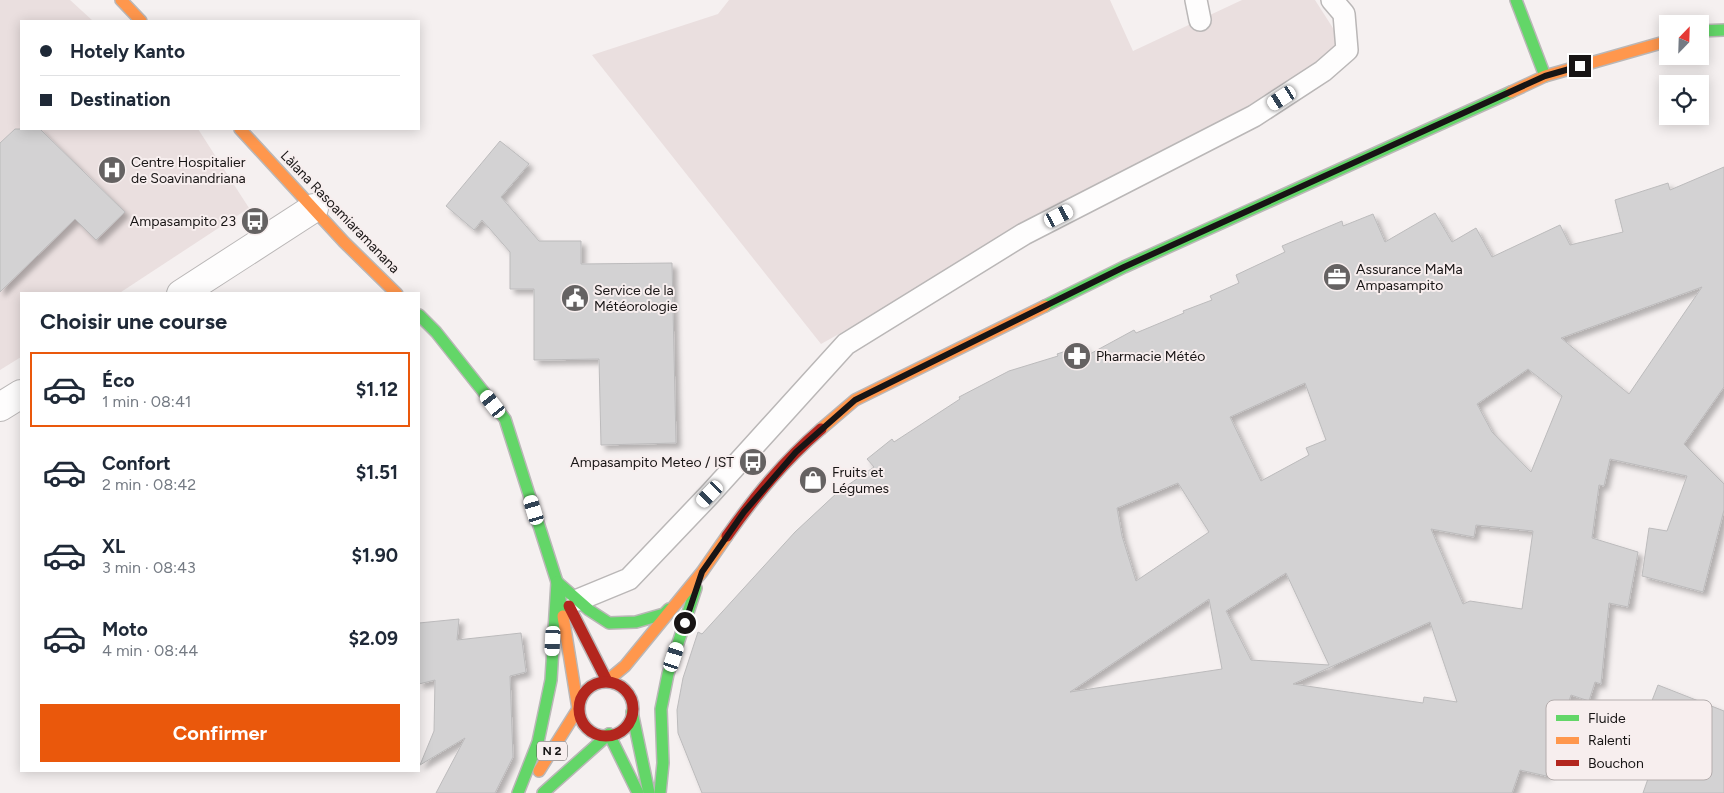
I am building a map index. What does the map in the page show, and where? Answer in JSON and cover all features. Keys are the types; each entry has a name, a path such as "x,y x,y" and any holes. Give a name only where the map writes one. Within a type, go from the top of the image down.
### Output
{"main road":[{"path":"121,0 140,20"},
{"path":"1516,0 1545,76"},
{"path":"1709,31 1724,30"},
{"name":"N 2","path":"526,793 578,709 579,700 583,692 590,685 607,681 625,666 702,572 744,512 789,459 855,400 1124,267 1545,76 1659,44"},
{"name":"Làlana Rasoamiaramanana","path":"241,130 344,242 395,292"},
{"path":"420,316 436,332 505,419 557,582 580,718 584,725 592,731 600,734 609,734 638,793"},
{"path":"557,582 590,610 609,623 636,622 664,614 702,572"},
{"path":"660,793 663,763 661,709 668,674 702,572"},
{"name":"N 2","path":"659,664 702,572"},
{"path":"557,582 607,681 616,683 624,688 632,703 632,712 649,793"},
{"path":"518,793 538,742 551,680 557,582"},
{"name":"N 2","path":"543,793 609,734 619,733 626,728 641,696"}],"street":[{"path":"184,292 314,208"},
{"path":"0,407 20,395"}],"lane":[{"path":"578,600 629,579 704,486 846,344 1024,234 1254,116 1323,71 1347,50 1344,14 1332,0"}],"shaded area":[{"name":"Centre Hospitalier de Soavinandriana","path":"0,0 70,0 92,20 20,20 20,130 199,130 249,208 121,292 20,292 20,358 0,370"},
{"path":"729,0 1110,0 1133,51 1242,0 1315,0 1347,50 821,344 592,55 718,14"}],"building":[{"path":"15,129 41,130 125,212 96,240 75,219 0,292 0,143"},
{"path":"500,141 529,164 501,197 539,241 581,241 581,264 672,263 676,443 601,445 599,359 534,360 534,289 510,289 510,252 482,220 474,230 446,206"},
{"path":"1724,167 1724,387 1684,444 1724,484 1724,510 1703,592 1642,576 1649,528 1667,531 1687,476 1610,459 1604,486 1599,485 1592,538 1638,552 1628,607 1609,603 1601,684 1595,682 1589,700 1571,695 1569,700 1546,700 1546,776 1520,770 1512,793 702,793 678,733 677,710 683,678 698,632 702,634 795,532 838,492 874,467 867,459 892,439 894,442 960,399 959,397 1009,371 1058,356 1057,354 1084,345 1088,355 1134,330 1136,333 1212,300 1210,296 1239,283 1236,275 1285,252 1282,246 1342,221 1343,226 1373,214 1385,242 1435,213 1452,242 1476,228 1492,257 1560,225 1570,245 1623,232 1615,200 1668,183 1670,190","holes":["1702,287 1629,394 1561,338","1528,369 1562,396 1531,472 1492,432 1477,404","1305,383 1326,440 1306,448 1309,455 1261,481 1230,417","1178,483 1209,532 1136,581 1122,536 1117,508","1476,525 1533,531 1522,609 1470,601 1463,604 1431,529 1474,537","1286,573 1329,665 1251,660 1226,611","1209,599 1222,669 1070,692","1430,622 1457,702 1424,697 1423,703 1293,684"]},
{"path":"459,619 457,640 521,633 526,672 510,676 513,757 495,793 436,793 465,738 420,765 434,731 435,680 420,684 420,623"},
{"path":"1658,685 1696,700 1652,700"},
{"path":"1712,706 1724,711 1724,793 1643,793 1648,780 1712,780"}],"traffic: fast":[{"path":"1516,0 1545,76"},
{"path":"1709,31 1724,30"},
{"path":"1045,306 1124,267 1511,92"},
{"path":"420,316 436,332 505,419 557,582 563,616"},
{"path":"557,582 589,610 609,623 636,622 664,614 669,609"},
{"path":"518,793 538,742 551,680 557,582"},
{"path":"660,793 663,763 661,709 668,674 696,588"},
{"path":"632,712 649,793"},
{"path":"609,734 638,793"},
{"path":"543,793 609,734"}],"traffic: slow":[{"path":"121,0 140,20"},
{"path":"1511,92 1545,76 1659,44"},
{"path":"241,130 344,242 395,292"},
{"path":"821,429 855,400 1045,306"},
{"path":"607,681 625,666 702,572 727,536"},
{"path":"563,616 578,709"},
{"path":"539,771 578,709"}],"traffic: jam":[{"path":"727,536 771,479 821,429"},
{"path":"569,606 607,681"},
{"path":"606,682 616,684 625,690 631,699 633,709 631,719 625,728 616,734 606,736 596,734 587,728 581,719 579,709 581,699 587,690 596,684 606,682"}],"place":[{"name":"Centre Hospitalier de Soavinandriana","path":"112,170"},
{"name":"Ampasampito 23","path":"255,221"},
{"name":"Assurance MaMa Ampasampito","path":"1337,277"},
{"name":"Service de la Météorologie","path":"575,298"},
{"name":"Pharmacie Météo","path":"1077,356"},
{"name":"Ampasampito Meteo / IST","path":"753,462"},
{"name":"Fruits et Légumes","path":"813,480"}],"route":[{"path":"685,623 702,572 744,512 796,452 855,400 1124,267 1545,76 1580,66"}]}
